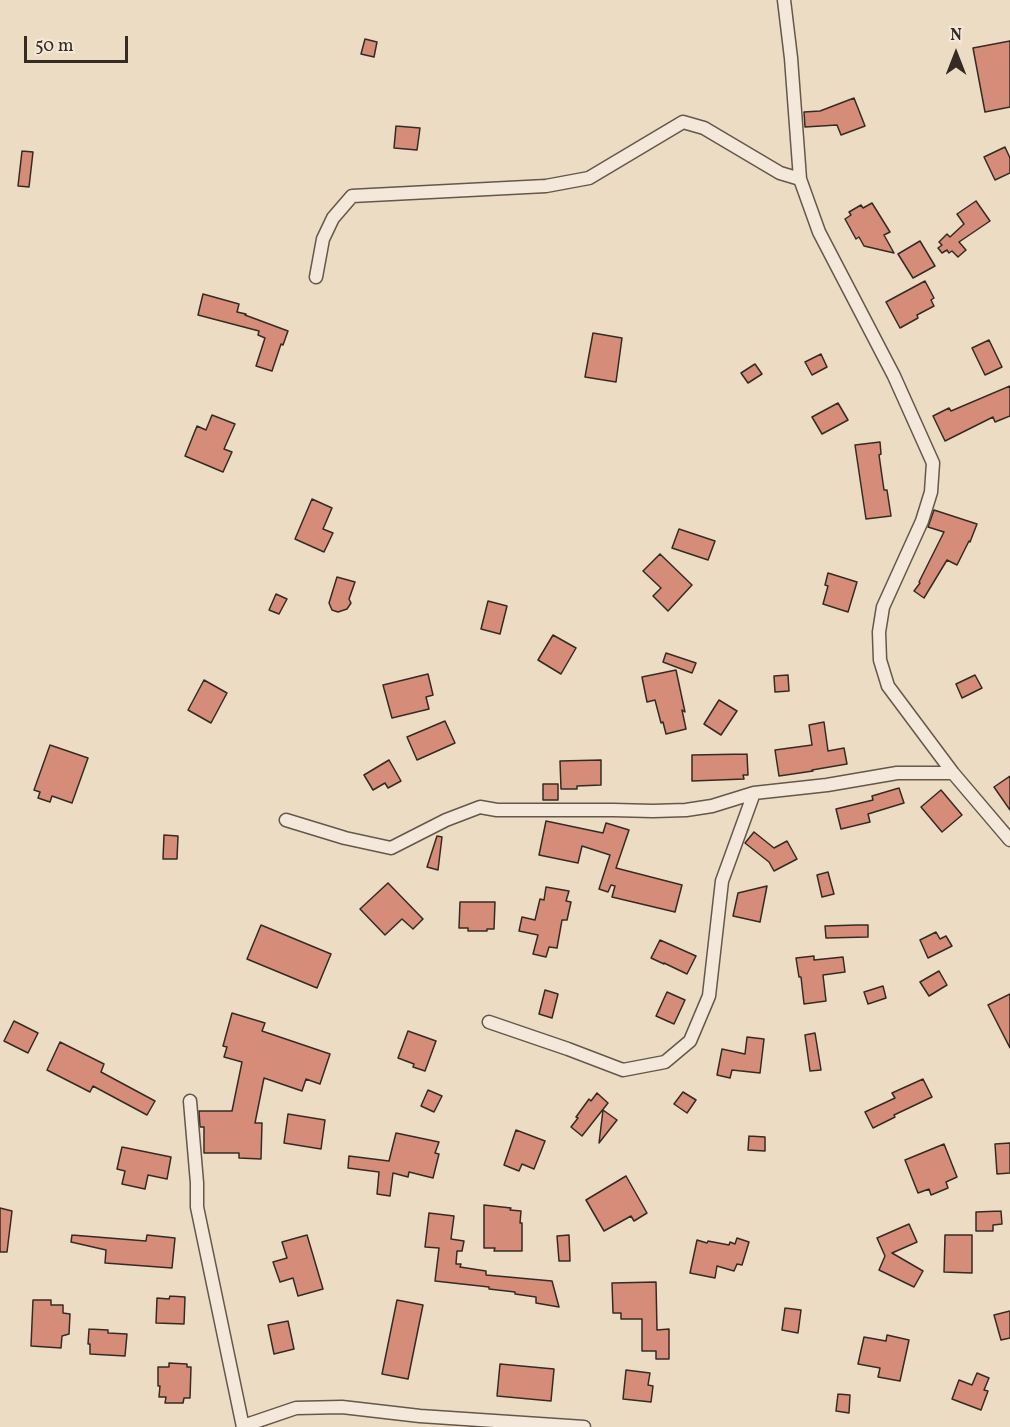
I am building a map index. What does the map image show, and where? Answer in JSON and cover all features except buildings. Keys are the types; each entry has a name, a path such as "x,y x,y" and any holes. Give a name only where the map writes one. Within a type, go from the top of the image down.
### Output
{"street":[{"path":"784,0 792,58 800,179 819,232 894,376 933,463 931,492 922,521 883,607 879,632 880,660 888,686 953,773 1010,840"},
{"path":"316,277 323,240 333,218 352,196 546,186 589,178 683,122 704,128 780,173 800,179"},
{"path":"286,820 345,838 391,848 446,820 480,807 497,810 653,812 712,806 754,793 827,785 897,773 953,773"},
{"path":"489,1022 568,1048 623,1070 665,1062 690,1041 709,996 722,882 754,793"},
{"path":"190,1101 197,1207 243,1426 296,1408 342,1407 420,1416 584,1427"}]}
